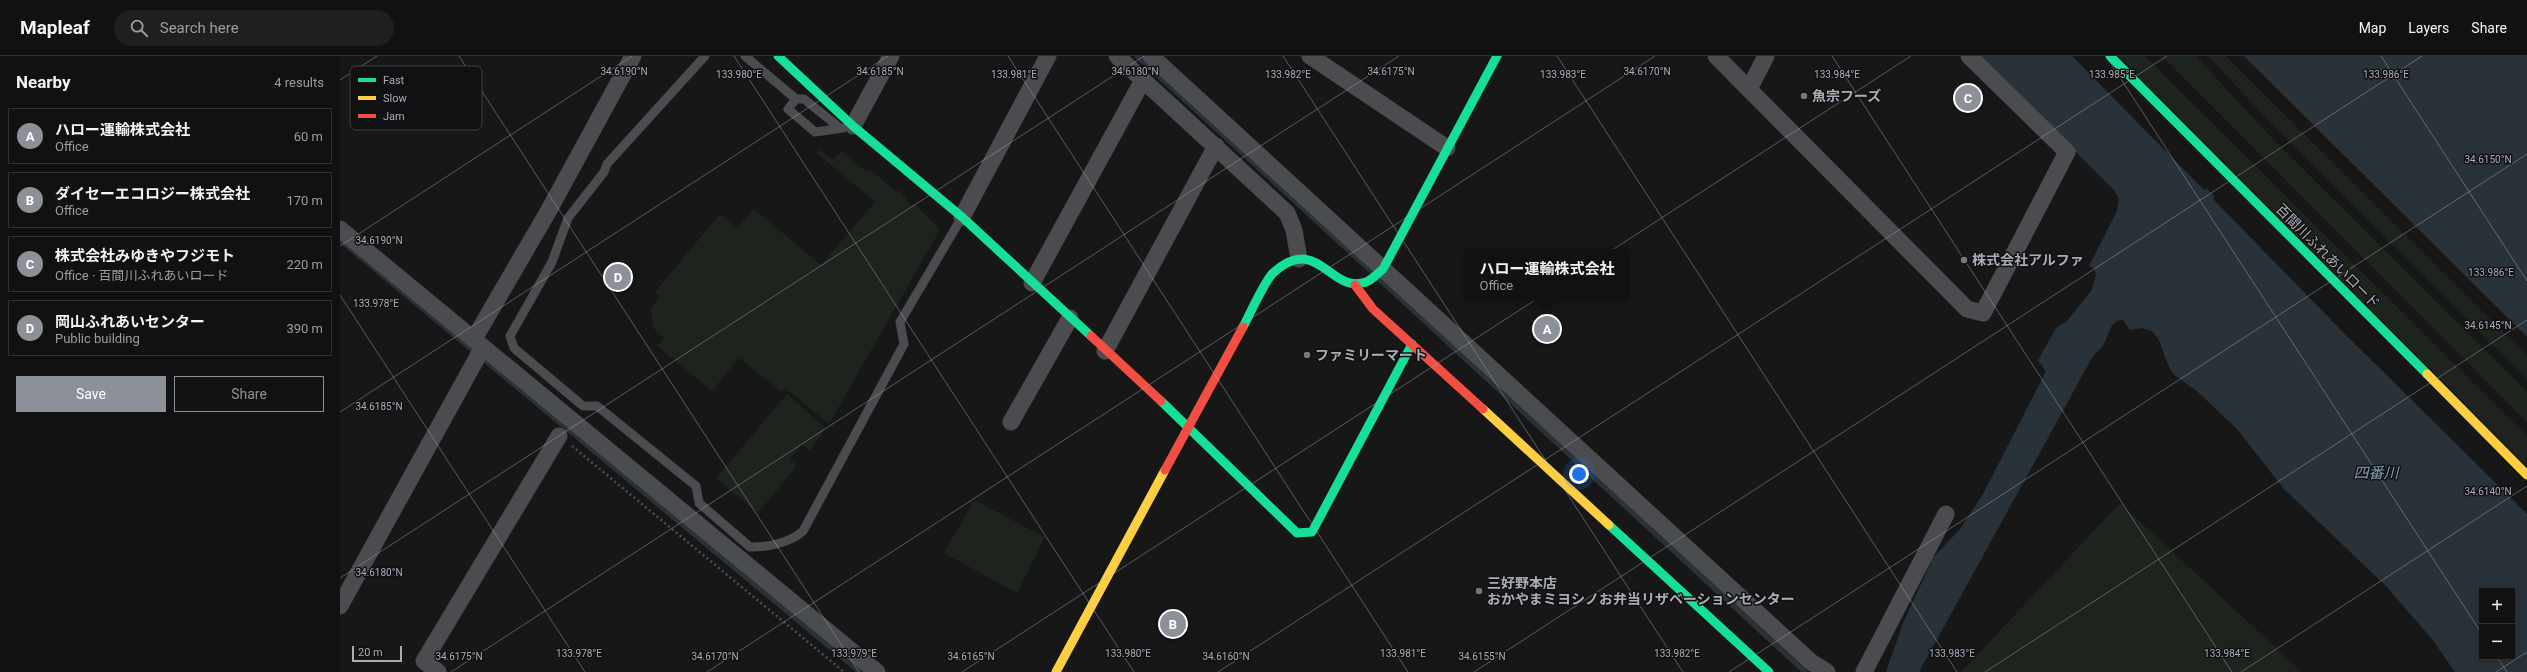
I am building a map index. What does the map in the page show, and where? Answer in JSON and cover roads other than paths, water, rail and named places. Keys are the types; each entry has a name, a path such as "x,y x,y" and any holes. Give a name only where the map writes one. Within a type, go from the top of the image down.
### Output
{"street":[{"path":"340,606 478,349 549,210 633,56"},
{"path":"778,56 846,127 962,217 1188,427 1297,533 1312,532 1412,344"},
{"path":"846,127 891,56"},
{"path":"962,217 1048,56"},
{"path":"1117,56 1288,213 1294,230 1299,258"},
{"path":"1151,56 1379,273 1810,662 1827,672"},
{"path":"1310,56 1447,148"},
{"path":"1056,672 1272,274 1279,267 1299,258 1317,261 1348,285 1355,285 1379,273 1497,56"},
{"path":"1716,56 1967,309 1983,313 2066,152 1969,56"},
{"path":"1749,89 1766,56"},
{"name":"百間川ふれあいロード","path":"2110,56 2527,475"},
{"path":"1032,283 1143,80"},
{"path":"1105,351 1216,146"},
{"path":"340,229 478,349 877,672"},
{"path":"1355,285 1373,309 1769,672"},
{"path":"1011,422 1070,318"},
{"path":"433,670 424,661 559,436"},
{"path":"1864,672 1946,514"}],"lane":[{"path":"705,56 612,158 568,218 552,262 510,336 510,342 514,348 582,406 597,406 696,486 699,503 750,547 763,547 795,538 803,531 904,344 900,322 962,217"},
{"path":"745,56 796,99 804,99 846,127"},
{"path":"796,99 788,109 815,132 846,127"}],"water":[{"name":"四番川","path":"1980,56 2072,56 2205,191 2206,188 2214,196 2213,199 2342,331 2527,514 2527,672 2455,672 2432,639 2385,585 2284,489 2236,428 2198,392 2173,374 2159,340 2152,331 2142,328 2130,330 2123,320 2118,321 2112,326 2102,347 2093,356 1919,672 1886,672 1903,623 1933,558 1960,529 1983,494 2046,371 2038,360 2056,328 2067,321 2091,291 2096,276 2094,268 2089,266 2117,211 2119,199 2113,189"},
{"path":"2244,56 2527,56 2527,337"}],"waterway":[{"path":"1137,56 1372,272"},
{"path":"340,240 860,672"},
{"path":"1379,279 1805,672"}],"place":[{"name":"魚宗フーズ","path":"1804,96"},
{"name":"株式会社みゆきやフジモト","path":"1968,98"},
{"name":"株式会社アルファ","path":"1964,260"},
{"name":"岡山ふれあいセンター","path":"618,277"},
{"name":"ハロー運輸株式会社","path":"1547,329"},
{"name":"ファミリーマート","path":"1307,355"},
{"name":"三好野本店 おかやまミヨシノお弁当リザベーションセンター","path":"1479,591"},
{"name":"ダイセーエコロジー株式会社","path":"1173,624"}]}
